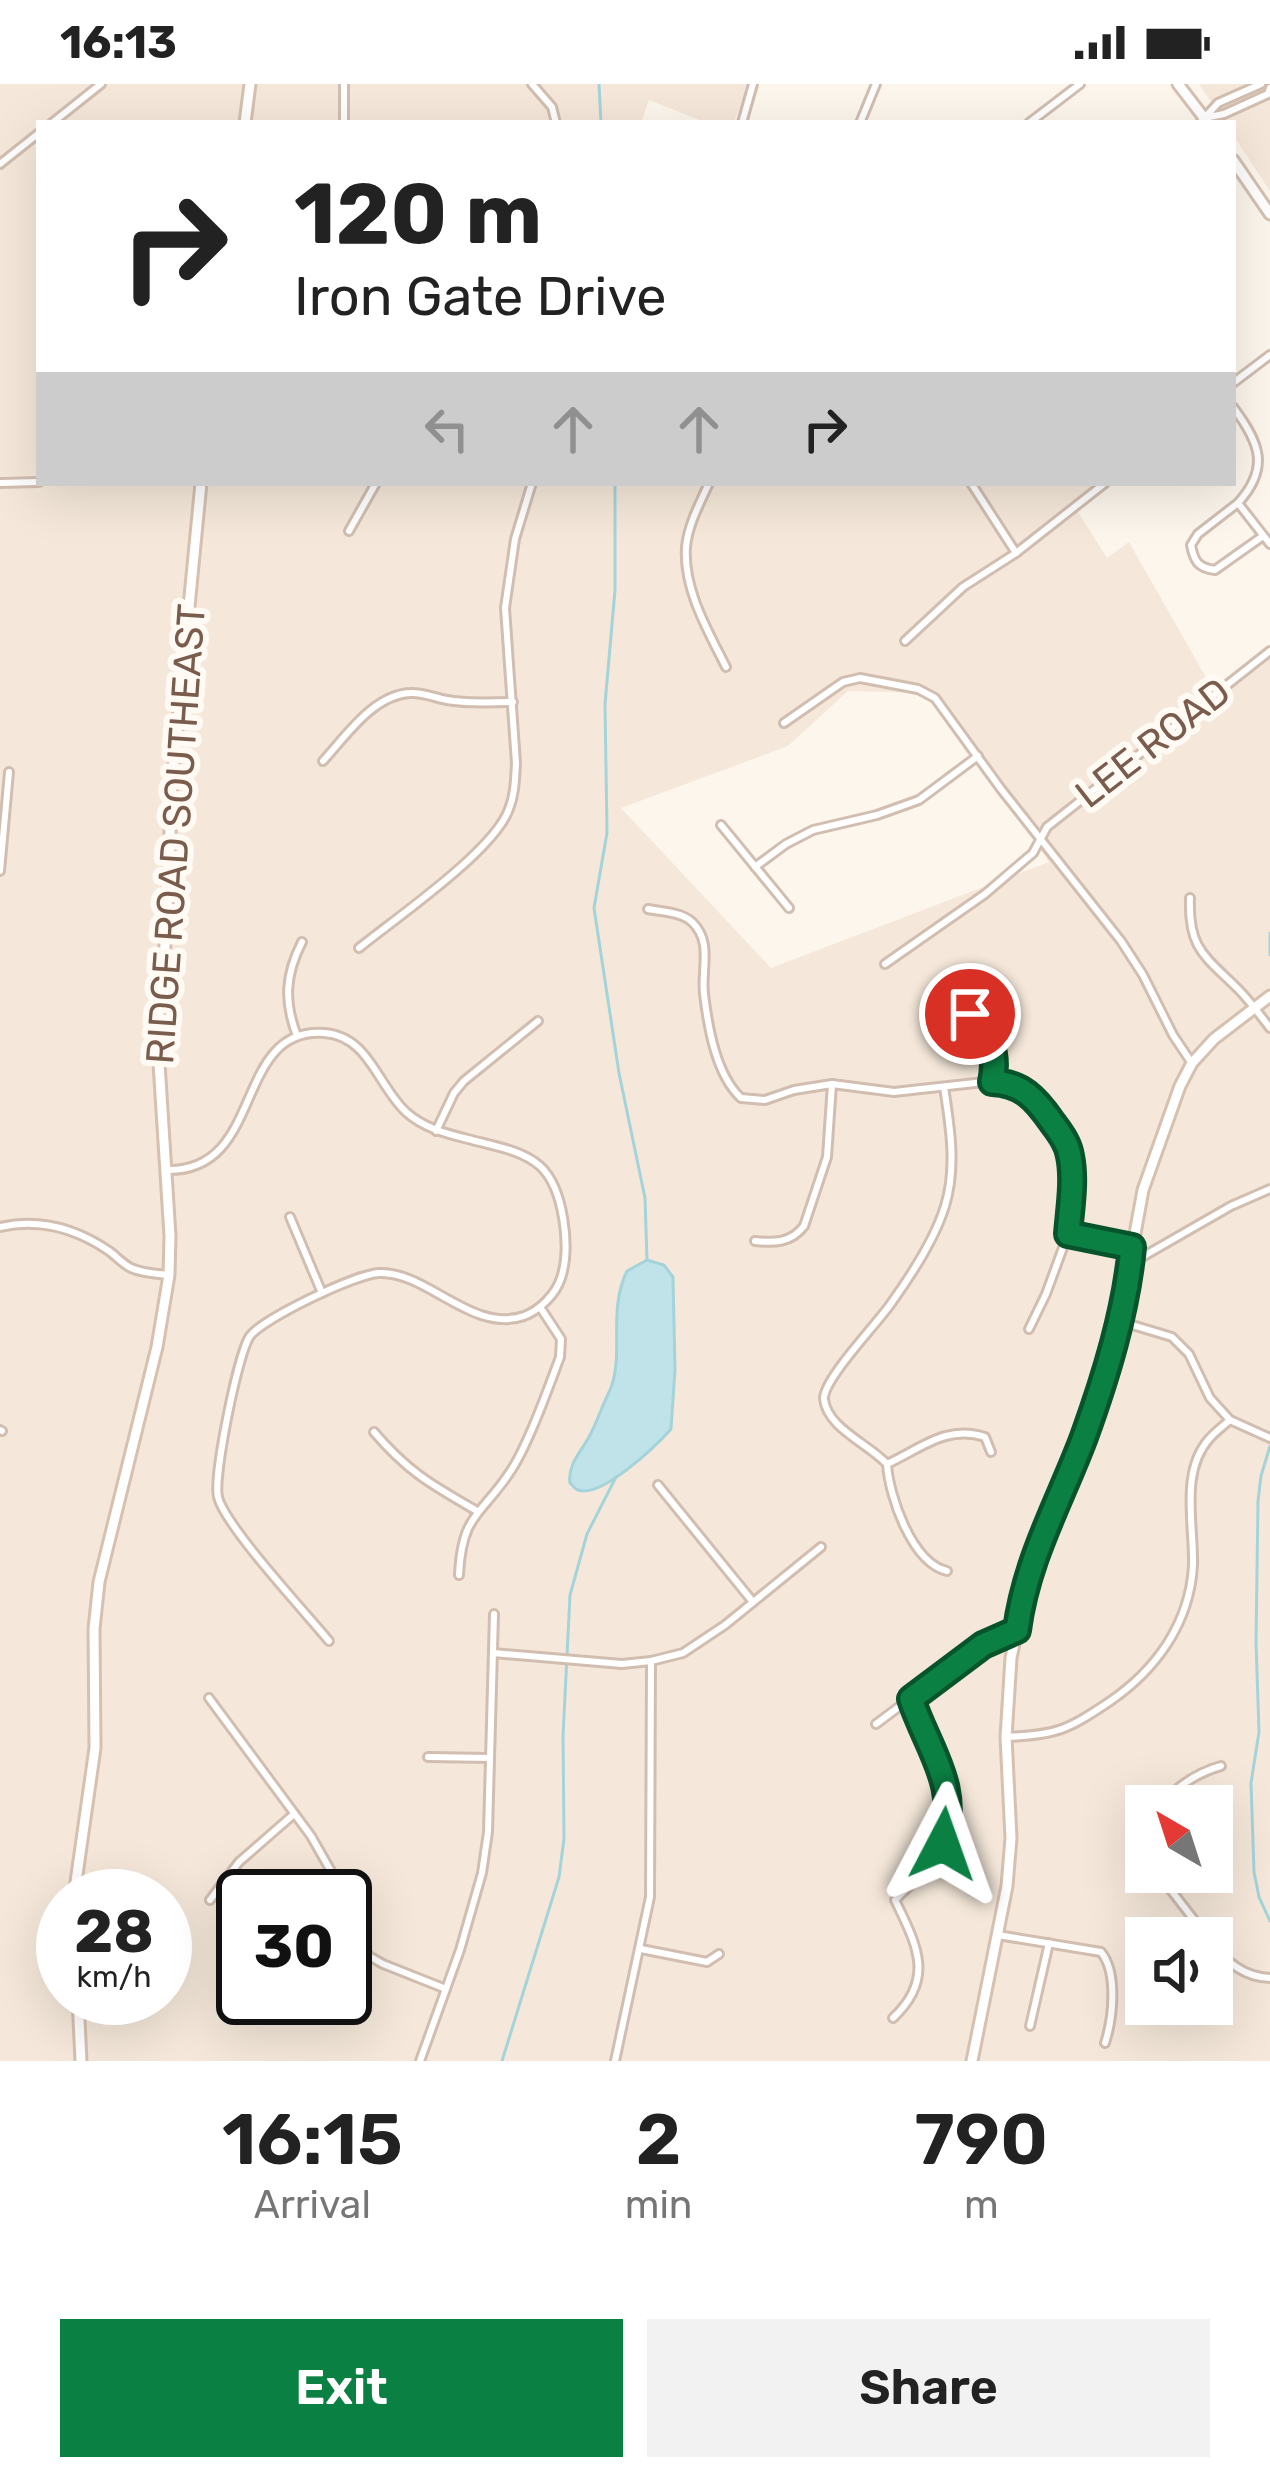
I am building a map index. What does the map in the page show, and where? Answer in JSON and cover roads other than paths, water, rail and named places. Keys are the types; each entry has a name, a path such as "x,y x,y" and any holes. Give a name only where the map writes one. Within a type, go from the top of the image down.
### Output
{"street":[{"path":"56,120 101,84"},
{"path":"245,120 250,84"},
{"path":"344,84 344,120"},
{"path":"532,84 552,107 555,120"},
{"path":"743,120 753,84"},
{"path":"861,120 876,84"},
{"path":"1033,120 1079,84"},
{"path":"1178,84 1203,120"},
{"path":"1205,120 1219,103 1266,85"},
{"path":"0,164 36,135"},
{"path":"1236,164 1270,214"},
{"path":"1236,381 1270,355"},
{"path":"1236,411 1258,441 1263,460 1254,488 1198,534 1191,545 1193,560 1203,568 1215,569 1263,536"},
{"path":"0,483 36,482"},
{"name":"RIDGE ROAD SOUTHEAST","path":"78,1869 94,1748 96,1598 157,1347 169,1275 157,1032 171,794 201,486"},
{"path":"349,531 374,486"},
{"path":"359,948 464,864 508,814 516,763 505,608 515,539 531,486"},
{"path":"708,486 686,545 687,570 694,598 725,667"},
{"path":"973,486 1016,553"},
{"path":"905,641 963,586 1016,553 1101,486"},
{"path":"1238,503 1270,544"},
{"name":"LEE ROAD","path":"885,964 985,894 1034,853 1047,827 1270,651"},
{"path":"784,723 843,682 860,678 918,689 935,698 1121,941 1192,1063"},
{"path":"323,761 358,721 397,695 411,692 448,700 513,702"},
{"path":"755,867 813,830 919,800 978,756"},
{"path":"0,871 9,772"},
{"path":"721,826 789,908"},
{"path":"1190,898 1190,926 1199,949 1270,1028"},
{"path":"648,909 681,915 700,933 705,947 704,993 722,1070 736,1094 748,1100 832,1084 894,1092 992,1082 1013,1084 1031,1095 1064,1139 1071,1168 1068,1234 1029,1329"},
{"path":"297,1036 286,999 288,976 302,942"},
{"path":"972,2061 1007,1886 1011,1838 1006,1736 1011,1658 1030,1567 1085,1435 1119,1321 1149,1168 1174,1100 1192,1063 1214,1039 1270,996"},
{"path":"955,1011 970,1014 985,1030 994,1056 992,1082"},
{"path":"436,1131 464,1081 538,1021"},
{"path":"166,1170 198,1167 220,1152 273,1053 297,1036 324,1033 359,1047 398,1103 417,1120 436,1131 530,1159 555,1187 562,1212 564,1264 557,1288 528,1315 509,1320 484,1316 389,1273 364,1275 322,1293 249,1337 235,1378 218,1496 245,1538 329,1641"},
{"path":"755,1241 781,1241 797,1235 804,1226 830,1138 832,1084"},
{"path":"944,1088 952,1152 945,1208 910,1275 830,1380 824,1400 838,1424 887,1464 911,1539 929,1562 946,1571"},
{"path":"1130,1264 1270,1189"},
{"path":"290,1217 322,1293"},
{"path":"0,1227 20,1222 53,1225 107,1250 133,1269 169,1275"},
{"path":"1068,1234 1132,1247"},
{"path":"459,1575 460,1543 477,1511 512,1468 560,1357 561,1340 540,1307"},
{"path":"1119,1321 1161,1332 1182,1346 1210,1398 1230,1420 1270,1438"},
{"path":"1006,1736 1052,1734 1076,1724 1131,1684 1171,1641 1193,1568 1190,1496 1195,1468 1207,1441 1230,1420"},
{"path":"374,1432 418,1477 477,1511"},
{"path":"887,1464 956,1432 986,1437 991,1452"},
{"path":"658,1485 753,1602"},
{"path":"493,1653 622,1664 683,1653 821,1547"},
{"path":"420,2061 482,1873 488,1832 494,1614"},
{"path":"876,1724 983,1645 1017,1630"},
{"path":"615,2061 650,1897 651,1661"},
{"path":"209,1698 311,1836 348,1901 369,1955 446,1989"},
{"path":"893,2018 913,1993 919,1960 895,1900 937,1854 948,1824 947,1784 911,1699"},
{"path":"428,1757 490,1758"},
{"path":"1182,1785 1201,1771 1221,1766"},
{"path":"210,1900 239,1862 294,1814"},
{"path":"1173,1893 1192,1917"},
{"path":"998,1935 1101,1952 1106,1957 1113,2009 1105,2043"},
{"path":"1030,2026 1049,1943"},
{"path":"641,1949 707,1962 718,1954"},
{"path":"1233,1965 1243,1973 1270,1978"},
{"path":"79,2025 81,2061"}],"water":[{"path":"647,1260 664,1265 673,1277 671,1429 614,1479 588,1491 578,1490 570,1483 571,1470 614,1376 621,1286 627,1271"}],"waterway":[{"path":"599,84 601,120"},
{"path":"615,486 615,590 605,704 607,833 594,908 619,1073 645,1198 647,1260"},
{"path":"1270,933 1270,955"},
{"path":"1270,1446 1258,1501 1259,1732 1251,1783 1254,1872 1270,1921"},
{"path":"502,2061 559,1877 570,1595 587,1534 616,1477"}]}
